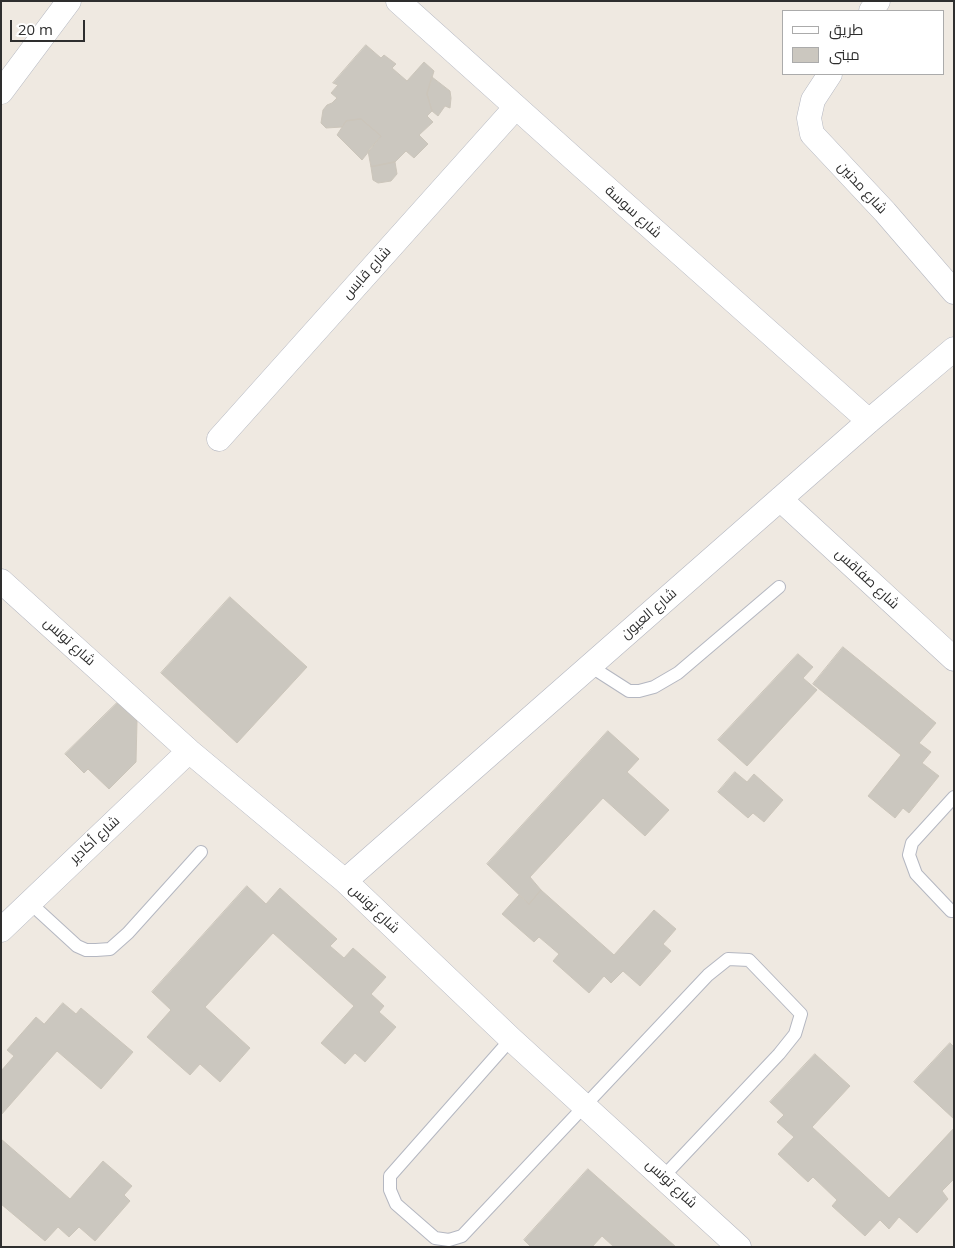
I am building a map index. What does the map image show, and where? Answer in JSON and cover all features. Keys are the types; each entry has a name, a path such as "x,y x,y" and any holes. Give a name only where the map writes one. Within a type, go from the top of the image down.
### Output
{"street":[{"path":"1,92 69,1"},
{"name":"شارع سوسة","path":"398,1 869,421"},
{"name":"شارع مدنين","path":"829,75 813,100 809,118 812,134 885,212 954,292"},
{"name":"شارع قابس","path":"219,439 516,108"},
{"name":"شارع العيون","path":"345,881 869,421 954,349"},
{"name":"شارع صفاقس","path":"780,499 954,659"},
{"name":"شارع تونس","path":"1,581 189,751 345,881 511,1039 739,1247"},
{"name":"شارع أكادير","path":"1,930 189,751"}],"lane":[{"path":"590,666 629,690 639,691 654,687 678,672 778,587"},
{"path":"954,797 912,843 909,855 916,874 951,911 954,911"},
{"path":"30,902 78,946 86,950 110,949 201,852"},
{"path":"511,1039 390,1176 390,1190 396,1204 435,1238 449,1240 462,1236 708,975 728,959 749,960 801,1014 795,1034 663,1177"}],"building":[{"path":"366,45 381,58 384,55 396,64 392,68 407,81 424,62 434,71 427,94 432,111 427,116 433,122 419,135 428,144 414,158 406,151 395,162 371,167 368,151 381,136 361,119 346,121 342,127 326,128 321,123 323,110 337,98 331,93 338,85 333,83"},
{"path":"432,77 450,91 450,108 445,106 438,116 432,111 427,94"},
{"path":"361,119 381,136 362,160 337,135 346,121"},
{"path":"395,162 397,174 391,181 378,183 373,180 371,167"},
{"path":"230,597 307,667 237,743 161,673"},
{"path":"843,647 936,723 919,743 931,752 922,763 939,776 909,813 903,808 895,818 868,796 901,755 813,684"},
{"path":"798,654 813,667 803,678 817,690 747,766 718,740"},
{"path":"118,702 137,721 136,762 109,789 88,769 84,773 65,754"},
{"path":"608,731 639,759 627,772 669,810 645,836 603,798 530,877 541,890 529,904 487,864"},
{"path":"735,772 747,782 754,774 783,800 764,822 753,813 748,818 718,792"},
{"path":"247,886 266,904 280,888 337,939 330,946 344,958 353,948 386,977 371,994 384,1006 379,1012 396,1027 365,1062 355,1053 345,1064 321,1043 354,1006 273,933 205,1007 250,1048 220,1082 200,1064 190,1075 147,1037 171,1010 152,992"},
{"path":"541,890 614,955 654,910 676,929 663,944 671,951 640,986 623,971 611,983 604,976 589,993 553,961 559,954 539,937 534,942 502,914 519,895 529,904"},
{"path":"63,1003 76,1014 81,1008 133,1052 101,1089 57,1051 1,1115 1,1071 14,1056 7,1050 36,1017 44,1024"},
{"path":"950,1043 954,1047 954,1119 914,1082"},
{"path":"815,1054 850,1086 812,1127 889,1198 954,1128 954,1179 942,1191 948,1199 917,1233 899,1217 889,1229 880,1220 865,1236 832,1206 837,1200 813,1177 808,1182 778,1154 794,1137 777,1122 784,1115 770,1102"},
{"path":"1,1139 70,1199 103,1161 132,1186 124,1195 130,1201 95,1241 79,1227 69,1237 58,1227 45,1241 1,1204"},
{"path":"588,1169 676,1247 614,1247 602,1236 592,1247 531,1247 524,1240"}]}
